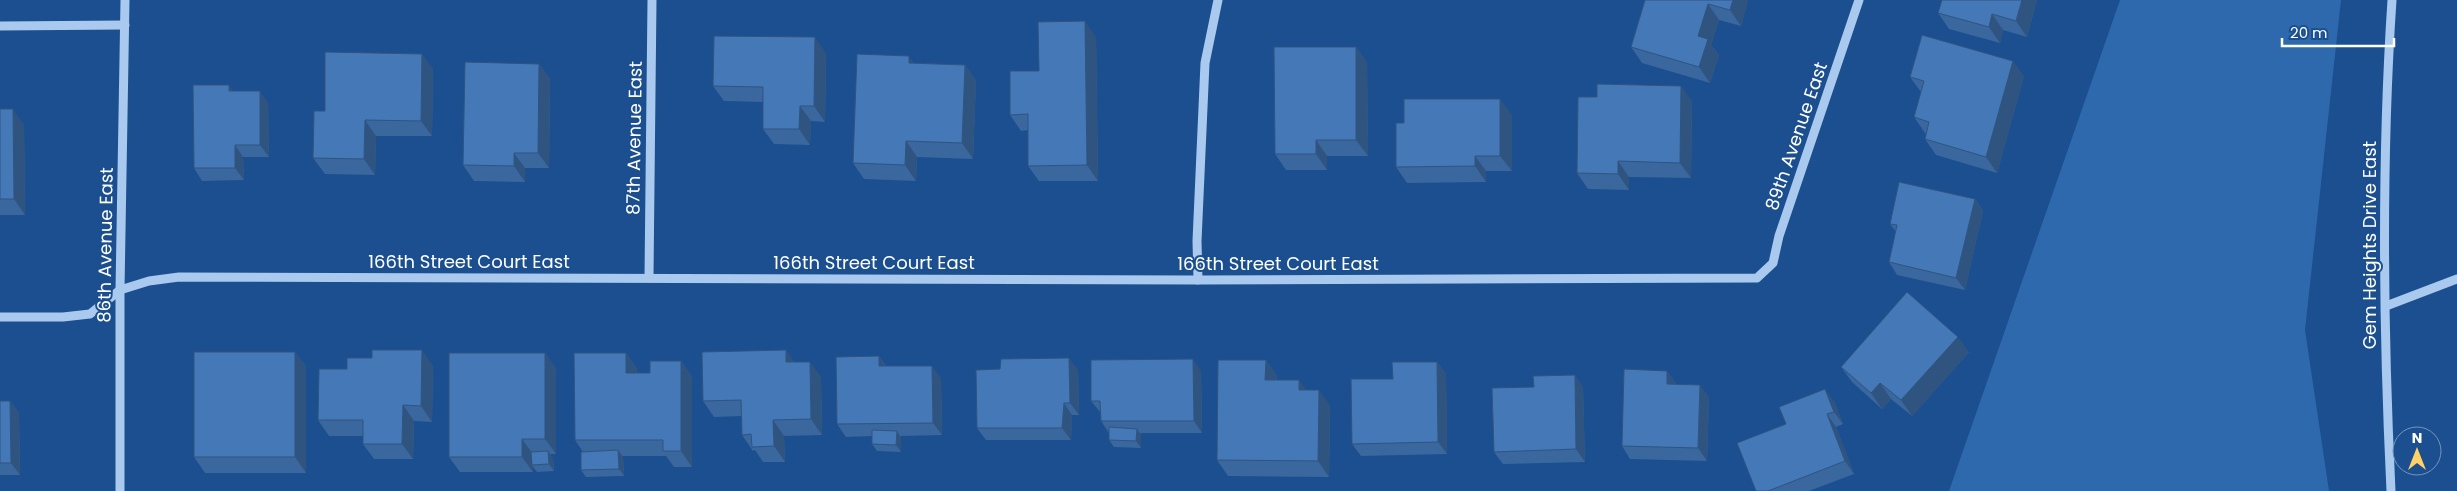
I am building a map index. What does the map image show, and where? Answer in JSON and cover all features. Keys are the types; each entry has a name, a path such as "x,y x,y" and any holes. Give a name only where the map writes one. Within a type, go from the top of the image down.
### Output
{"street":[{"name":"86th Avenue East","path":"120,491 120,290 126,0"},
{"name":"87th Avenue East","path":"649,277 652,0"},
{"path":"1198,280 1205,62 1218,0"},
{"name":"89th Avenue East","path":"1757,278 1773,263 1779,236 1859,0"},
{"name":"Gem Heights Drive East","path":"2391,491 2385,372 2384,186 2392,0"},
{"path":"0,26 125,25"},
{"name":"166th Street Court East","path":"0,317 64,317 90,314 120,290 149,281 179,276 1198,280 1757,278"},
{"path":"2386,306 2457,279"}],"shaded area":[{"path":"2120,0 2341,0 2305,330 2329,491 1949,491"}],"building":[{"path":"1645,0 1733,0 1730,10 1708,4 1698,36 1708,39 1699,67 1631,47"},
{"path":"1942,0 2022,0 2016,21 1992,14 1989,27 1938,13"},
{"path":"1085,21 1087,165 1028,166 1028,114 1010,115 1010,71 1039,71 1038,22"},
{"path":"1922,35 2013,61 1986,157 1925,139 1929,122 1914,117 1924,81 1910,77"},
{"path":"714,36 815,37 814,106 800,106 799,129 763,129 763,87 713,86"},
{"path":"1274,47 1356,47 1356,140 1316,140 1316,154 1275,154"},
{"path":"325,52 422,54 421,121 365,120 364,159 313,158 314,111 325,111"},
{"path":"857,54 909,56 909,63 965,65 962,143 906,141 905,165 853,163"},
{"path":"465,62 539,64 538,153 514,153 514,166 463,165"},
{"path":"1597,84 1681,86 1680,163 1618,161 1618,174 1577,173 1578,97 1597,97"},
{"path":"193,85 229,85 229,91 260,91 260,145 235,145 235,168 194,168"},
{"path":"1404,99 1500,99 1500,156 1475,156 1475,166 1396,167 1396,123 1404,123"},
{"path":"0,109 13,109 14,199 0,199"},
{"path":"1899,182 1975,199 1956,278 1889,262 1897,225 1890,224"},
{"path":"1907,292 1958,337 1901,400 1880,383 1871,393 1841,367"},
{"path":"372,350 422,350 421,406 403,405 402,444 363,444 363,420 318,420 319,369 347,369 347,358 372,358"},
{"path":"786,350 786,362 810,362 811,419 773,420 774,446 752,447 751,434 742,435 741,400 703,401 702,352"},
{"path":"194,352 295,352 295,457 194,457"},
{"path":"449,353 545,353 545,439 522,439 522,457 449,457"},
{"path":"574,353 626,353 626,373 650,373 650,361 681,361 681,451 663,451 663,440 575,440"},
{"path":"879,356 879,366 932,366 933,423 837,424 836,357"},
{"path":"1069,358 1070,403 1064,403 1062,428 977,428 976,370 1000,369 1001,359"},
{"path":"1193,359 1194,421 1101,421 1100,401 1091,401 1091,360"},
{"path":"1218,360 1266,360 1265,380 1299,380 1299,390 1319,390 1318,461 1217,460"},
{"path":"1392,362 1437,362 1438,442 1352,444 1351,379 1393,379"},
{"path":"1624,369 1667,371 1667,384 1700,385 1698,448 1622,446"},
{"path":"1575,375 1576,449 1494,452 1492,388 1534,387 1533,376"},
{"path":"1825,389 1834,412 1827,414 1845,461 1768,491 1756,491 1737,443 1786,424 1779,407"},
{"path":"0,401 10,401 11,463 0,463"},
{"path":"1109,427 1137,429 1136,441 1109,440"},
{"path":"872,430 897,431 896,445 872,444"},
{"path":"618,450 619,469 581,470 581,452"},
{"path":"548,451 549,464 532,465 531,452"}]}
